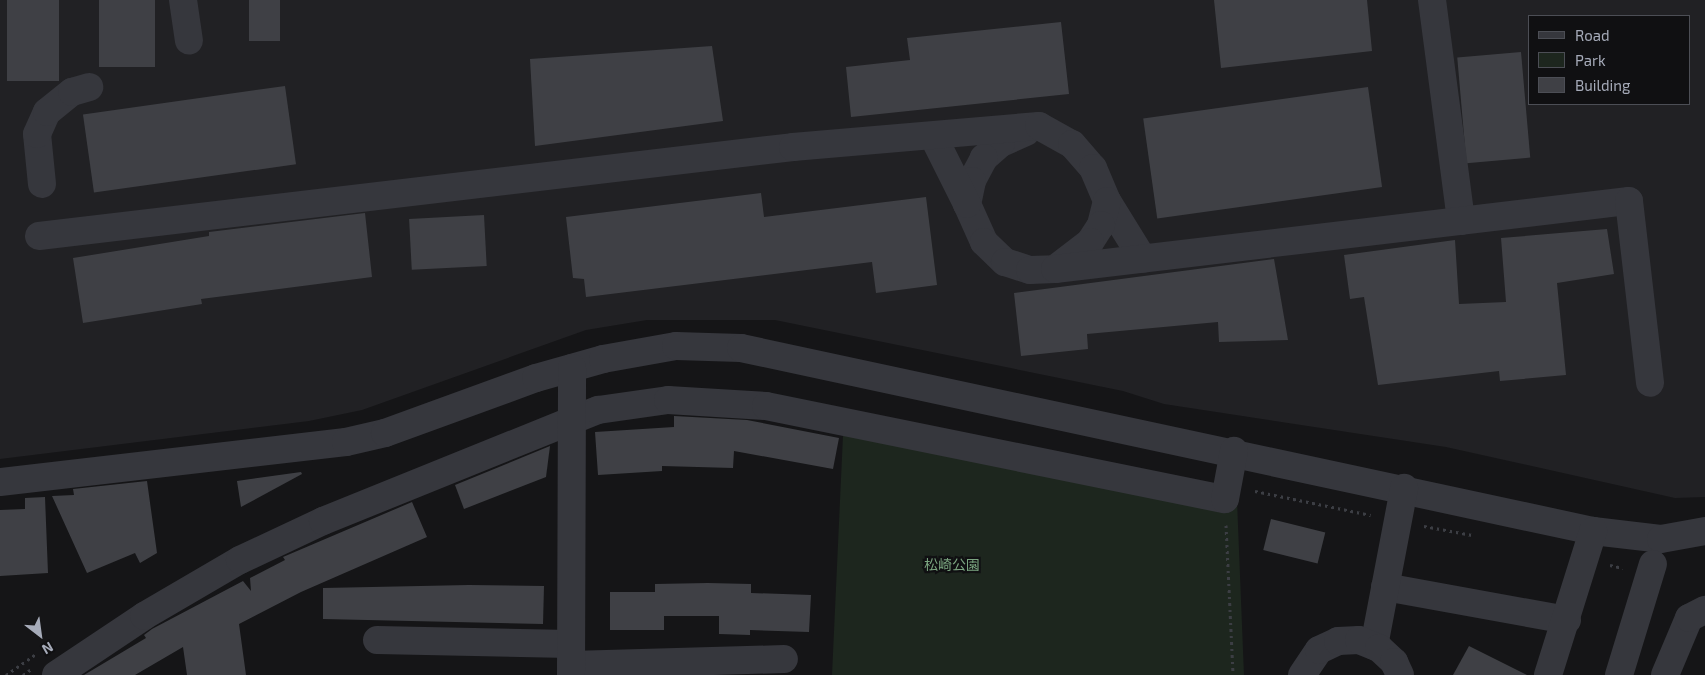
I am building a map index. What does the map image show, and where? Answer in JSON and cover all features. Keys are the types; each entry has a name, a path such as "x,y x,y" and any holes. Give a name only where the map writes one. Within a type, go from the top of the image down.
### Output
{"street":[{"path":"183,0 189,40"},
{"path":"1432,0 1461,221"},
{"path":"42,184 37,134 44,119 72,92 89,87"},
{"path":"39,236 793,147 1039,126 1072,144 1093,168 1107,201 1143,259"},
{"path":"968,204 972,181 984,158 1001,143 1039,126"},
{"path":"933,136 968,204 984,242 1005,262 1030,270 1143,259 1629,200 1650,383"},
{"path":"1055,269 1090,242 1101,225 1107,201"},
{"path":"0,482 336,443 385,433 572,368 676,346 741,348 1234,451 1592,531 1661,539 1705,531"},
{"path":"571,661 575,418 572,368"},
{"path":"47,670 240,560 323,521 598,410 668,400 766,406 1226,492 1234,451"},
{"path":"1374,646 1404,488"},
{"path":"1548,675 1567,620 1592,531"},
{"path":"1619,675 1652,569"},
{"path":"1385,587 1567,620"},
{"path":"1665,675 1689,618 1705,610"},
{"path":"377,640 571,661 784,659"},
{"path":"1302,675 1320,650 1338,642 1359,640 1374,646 1394,662 1400,675"}],"path":[{"path":"1233,675 1226,492 1398,520 1482,538"},
{"path":"1585,559 1652,569"},
{"path":"6,675 45,648"},
{"path":"23,675 47,670"}],"shaded area":[{"path":"0,0 1705,0 1705,497 1675,498 1446,447 1164,404 1123,391 775,320 647,320 586,330 362,410 309,421 0,459"}],"green space":[{"name":"松崎公園","path":"843,435 1237,500 1244,675 832,675"}],"building":[{"path":"7,0 59,0 59,81 7,81"},
{"path":"99,0 155,0 155,67 99,67"},
{"path":"249,0 280,0 280,41 249,41"},
{"path":"1214,0 1367,0 1372,51 1221,68"},
{"path":"1061,22 1069,94 851,117 846,67 910,60 907,38"},
{"path":"712,46 723,121 535,146 530,59"},
{"path":"1521,52 1530,158 1466,163 1457,58"},
{"path":"285,86 296,164 94,193 83,114"},
{"path":"1368,87 1382,187 1157,219 1143,119"},
{"path":"761,193 764,217 926,197 937,285 876,293 872,262 586,297 584,279 573,278 566,217"},
{"path":"365,213 372,277 201,299 202,304 83,323 73,258 209,236 209,232"},
{"path":"484,215 487,266 412,270 409,219"},
{"path":"1607,229 1614,274 1557,283 1566,375 1500,381 1499,371 1378,385 1364,297 1350,299 1344,255 1455,240 1459,304 1506,302 1501,238"},
{"path":"1274,259 1288,340 1219,342 1218,322 1087,334 1088,349 1021,356 1014,293"},
{"path":"674,416 747,420 839,438 833,469 734,451 733,468 662,466 662,471 598,475 595,432 674,427"},
{"path":"550,446 546,477 464,509 455,485"},
{"path":"301,472 302,474 241,507 237,481"},
{"path":"147,481 157,553 140,563 135,553 87,573 52,496 74,495 73,489"},
{"path":"45,497 48,573 0,576 0,510 25,509 25,498"},
{"path":"412,502 427,537 301,592 239,624 246,675 187,675 183,647 135,675 84,675 146,638 144,635 152,629 243,581 251,591 250,578 285,560 283,557"},
{"path":"1271,519 1325,533 1318,564 1263,550"},
{"path":"655,584 751,584 751,593 811,595 809,632 750,630 750,635 719,634 719,616 664,616 664,630 610,630 610,592 655,592"},
{"path":"469,585 544,586 543,624 323,619 323,588"},
{"path":"1469,646 1527,675 1453,675"}]}
